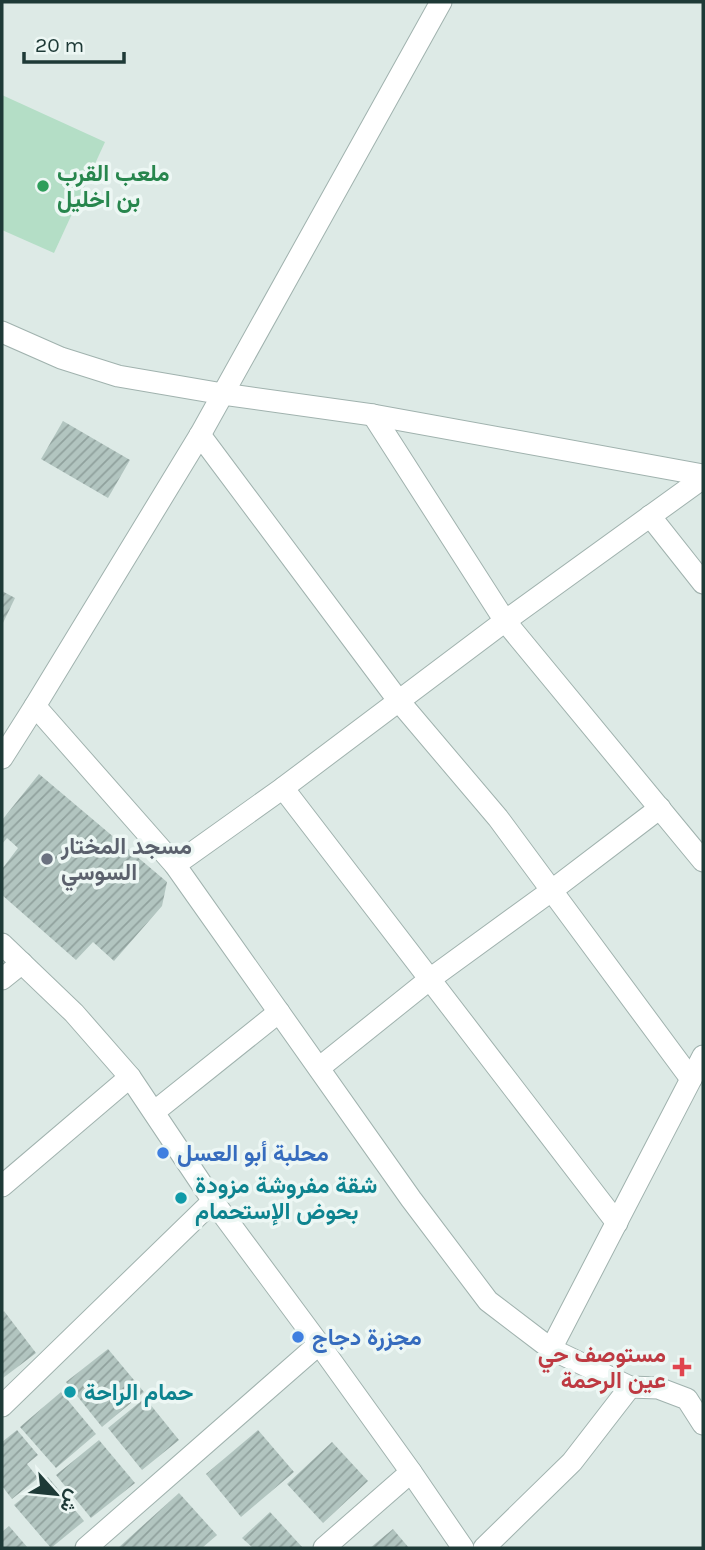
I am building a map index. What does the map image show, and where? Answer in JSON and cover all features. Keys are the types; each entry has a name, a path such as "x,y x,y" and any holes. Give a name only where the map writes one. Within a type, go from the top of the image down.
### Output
{"street":[{"path":"2,758 200,435 441,2"},
{"path":"2,332 61,358 118,376 373,415 703,477"},
{"path":"373,415 505,621 703,861"},
{"path":"200,435 398,700 498,818 691,1079"},
{"path":"175,865 284,788 398,700 703,477"},
{"path":"650,516 703,583"},
{"path":"35,706 175,865 411,1199 488,1301 551,1349 630,1387 658,1388 687,1399 703,1424"},
{"path":"284,788 617,1223"},
{"path":"319,1068 430,979 660,808"},
{"path":"2,944 74,1013 130,1077 213,1201 319,1344 463,1548"},
{"path":"2,979 22,963"},
{"path":"154,1112 279,1012"},
{"path":"551,1349 703,1056"},
{"path":"2,1186 130,1077"},
{"path":"2,1406 213,1201"},
{"path":"86,1548 319,1344"},
{"path":"484,1548 572,1462 630,1387"},
{"path":"324,1548 411,1472"}],"green space":[{"name":"ملعب القرب بن اخليل","path":"2,95 105,142 54,253 2,230"}],"building":[{"path":"63,421 130,460 108,498 41,459"},
{"path":"2,591 15,598 2,625"},
{"path":"39,774 167,882 162,906 114,961 93,942 76,960 2,895 2,869 18,848 7,838 2,844 2,820"},
{"path":"4,1311 36,1353 3,1378 2,1313"},
{"path":"108,1349 144,1392 102,1427 66,1382"},
{"path":"61,1392 96,1434 56,1468 20,1427"},
{"path":"145,1398 179,1440 142,1470 108,1428"},
{"path":"17,1430 38,1455 27,1464 38,1478 12,1499 2,1486 2,1442"},
{"path":"258,1430 294,1472 241,1517 206,1474"},
{"path":"99,1440 135,1483 91,1518 56,1475"},
{"path":"332,1442 368,1481 323,1523 287,1484"},
{"path":"48,1477 84,1521 51,1548 14,1505"},
{"path":"179,1493 217,1535 202,1548 118,1548"},
{"path":"270,1512 303,1548 253,1548 242,1538"},
{"path":"9,1526 28,1548 2,1548 2,1532"},
{"path":"393,1529 409,1548 370,1548"}],"place":[{"name":"ملعب القرب بن اخليل","path":"43,186"},
{"name":"مسجد المختار السوسي","path":"47,859"},
{"name":"محلبة أبو العسل","path":"163,1153"},
{"name":"شقة مفروشة مزودة بحوض الإستحمام","path":"181,1198"},
{"name":"مجزرة دجاج","path":"298,1337"},
{"name":"مستوصف حي عين الرحمة","path":"682,1367"},
{"name":"حمام الراحة","path":"70,1392"}]}
